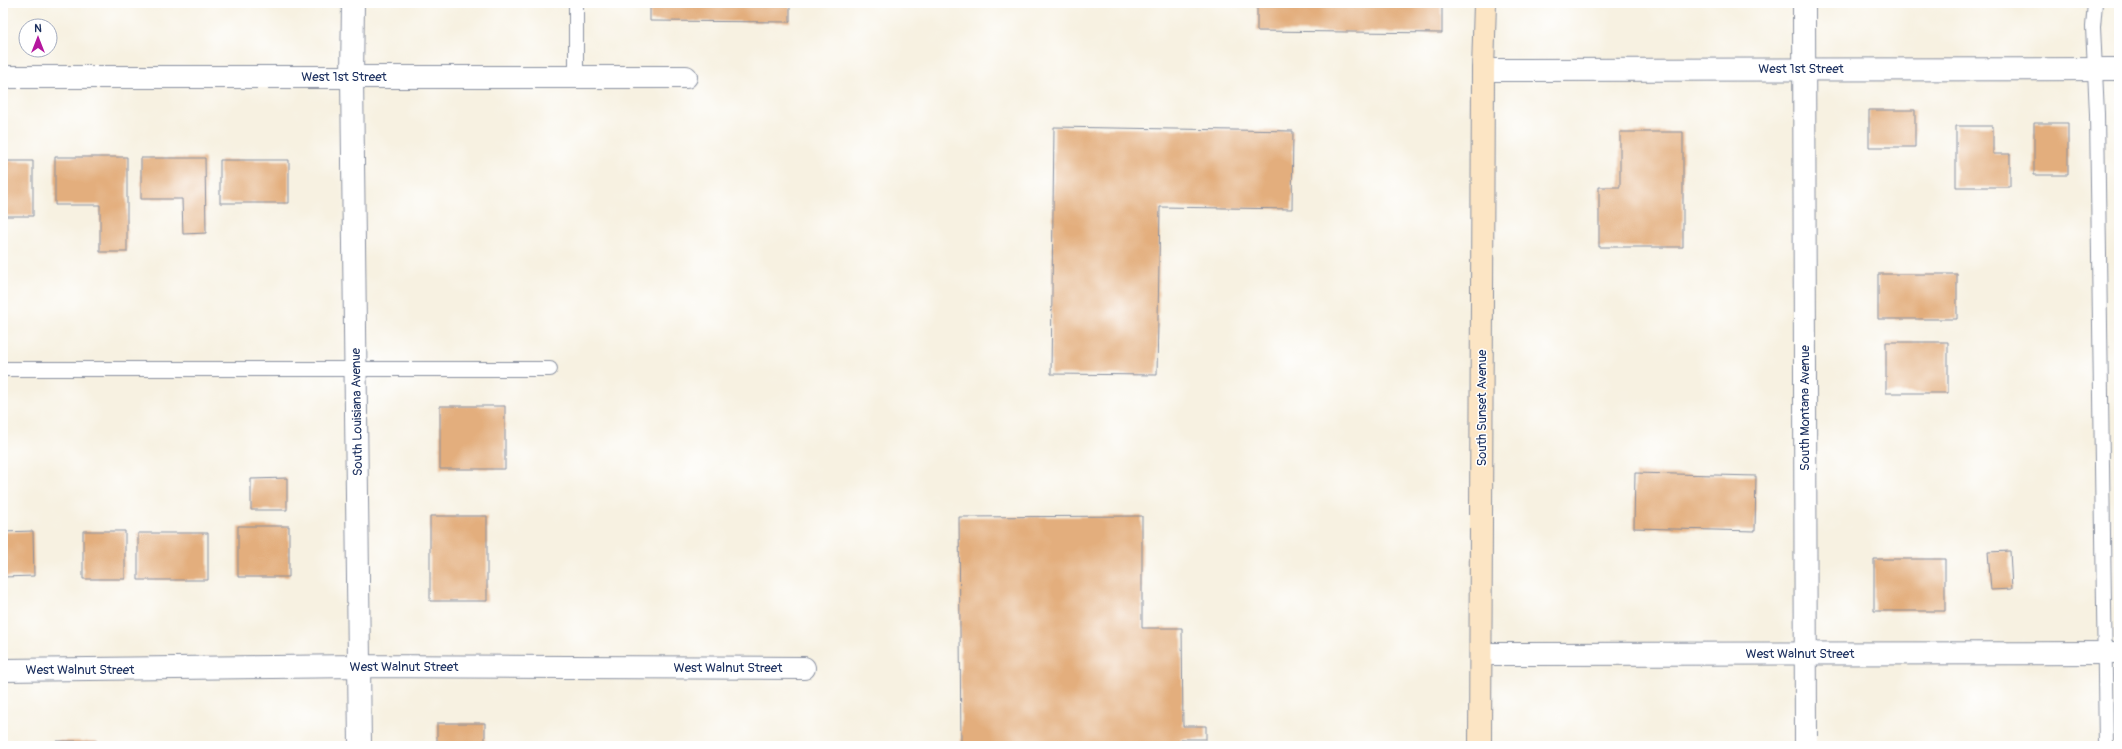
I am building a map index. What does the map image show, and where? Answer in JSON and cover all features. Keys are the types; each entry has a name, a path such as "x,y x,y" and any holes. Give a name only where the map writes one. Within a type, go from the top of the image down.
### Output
{"main road":[{"name":"South Sunset Avenue","path":"1480,746 1483,70 1485,3"}],"street":[{"name":"South Louisiana Avenue","path":"353,3 352,77 360,746"},
{"name":"South Montana Avenue","path":"1804,3 1806,746"},
{"name":"West 1st Street","path":"1483,70 2119,69"},
{"name":"West 1st Street","path":"3,77 686,77"},
{"name":"West Walnut Street","path":"1481,654 2112,653"},
{"name":"West Walnut Street","path":"3,670 360,666 804,668"}],"lane":[{"path":"576,3 576,77"},
{"path":"2095,3 2094,69 2097,122 2112,653 2106,746"},
{"path":"3,369 550,369"}],"building":[{"path":"650,3 807,3 807,5 790,5 790,22 650,21"},
{"path":"1257,3 1442,3 1442,33 1257,31"},
{"path":"1869,110 1915,110 1915,147 1869,147"},
{"path":"2034,123 2068,123 2068,175 2034,175"},
{"path":"1956,126 1993,126 1993,154 2010,154 2010,187 1956,187"},
{"path":"1054,127 1293,131 1292,209 1160,207 1157,375 1051,374"},
{"path":"1620,132 1683,132 1683,247 1599,247 1599,187 1620,187"},
{"path":"55,157 127,157 127,252 100,252 100,205 55,205"},
{"path":"141,158 205,158 206,233 183,234 182,199 141,199"},
{"path":"220,160 289,160 289,203 220,203"},
{"path":"3,161 33,161 33,216 3,216"},
{"path":"1878,274 1957,274 1957,319 1878,319"},
{"path":"1886,342 1948,342 1948,393 1886,393"},
{"path":"440,406 505,406 505,469 440,469"},
{"path":"1635,473 1756,476 1755,531 1634,528"},
{"path":"287,478 287,510 251,510 251,479"},
{"path":"430,516 487,516 487,601 430,601"},
{"path":"1142,516 1142,628 1182,628 1183,726 1206,726 1206,739 1181,739 1181,746 961,746 959,517"},
{"path":"238,526 289,526 289,577 238,577"},
{"path":"33,531 34,576 3,577 3,532"},
{"path":"83,531 125,531 125,579 83,579"},
{"path":"138,533 208,533 208,580 138,580"},
{"path":"2010,551 2012,589 1991,590 1988,552"},
{"path":"1874,559 1945,559 1945,611 1874,611"},
{"path":"437,723 485,723 485,746 437,746"},
{"path":"56,741 97,741 97,746 56,746"},
{"path":"190,745 190,746 145,746"},
{"path":"277,745 277,746 231,746"}]}
